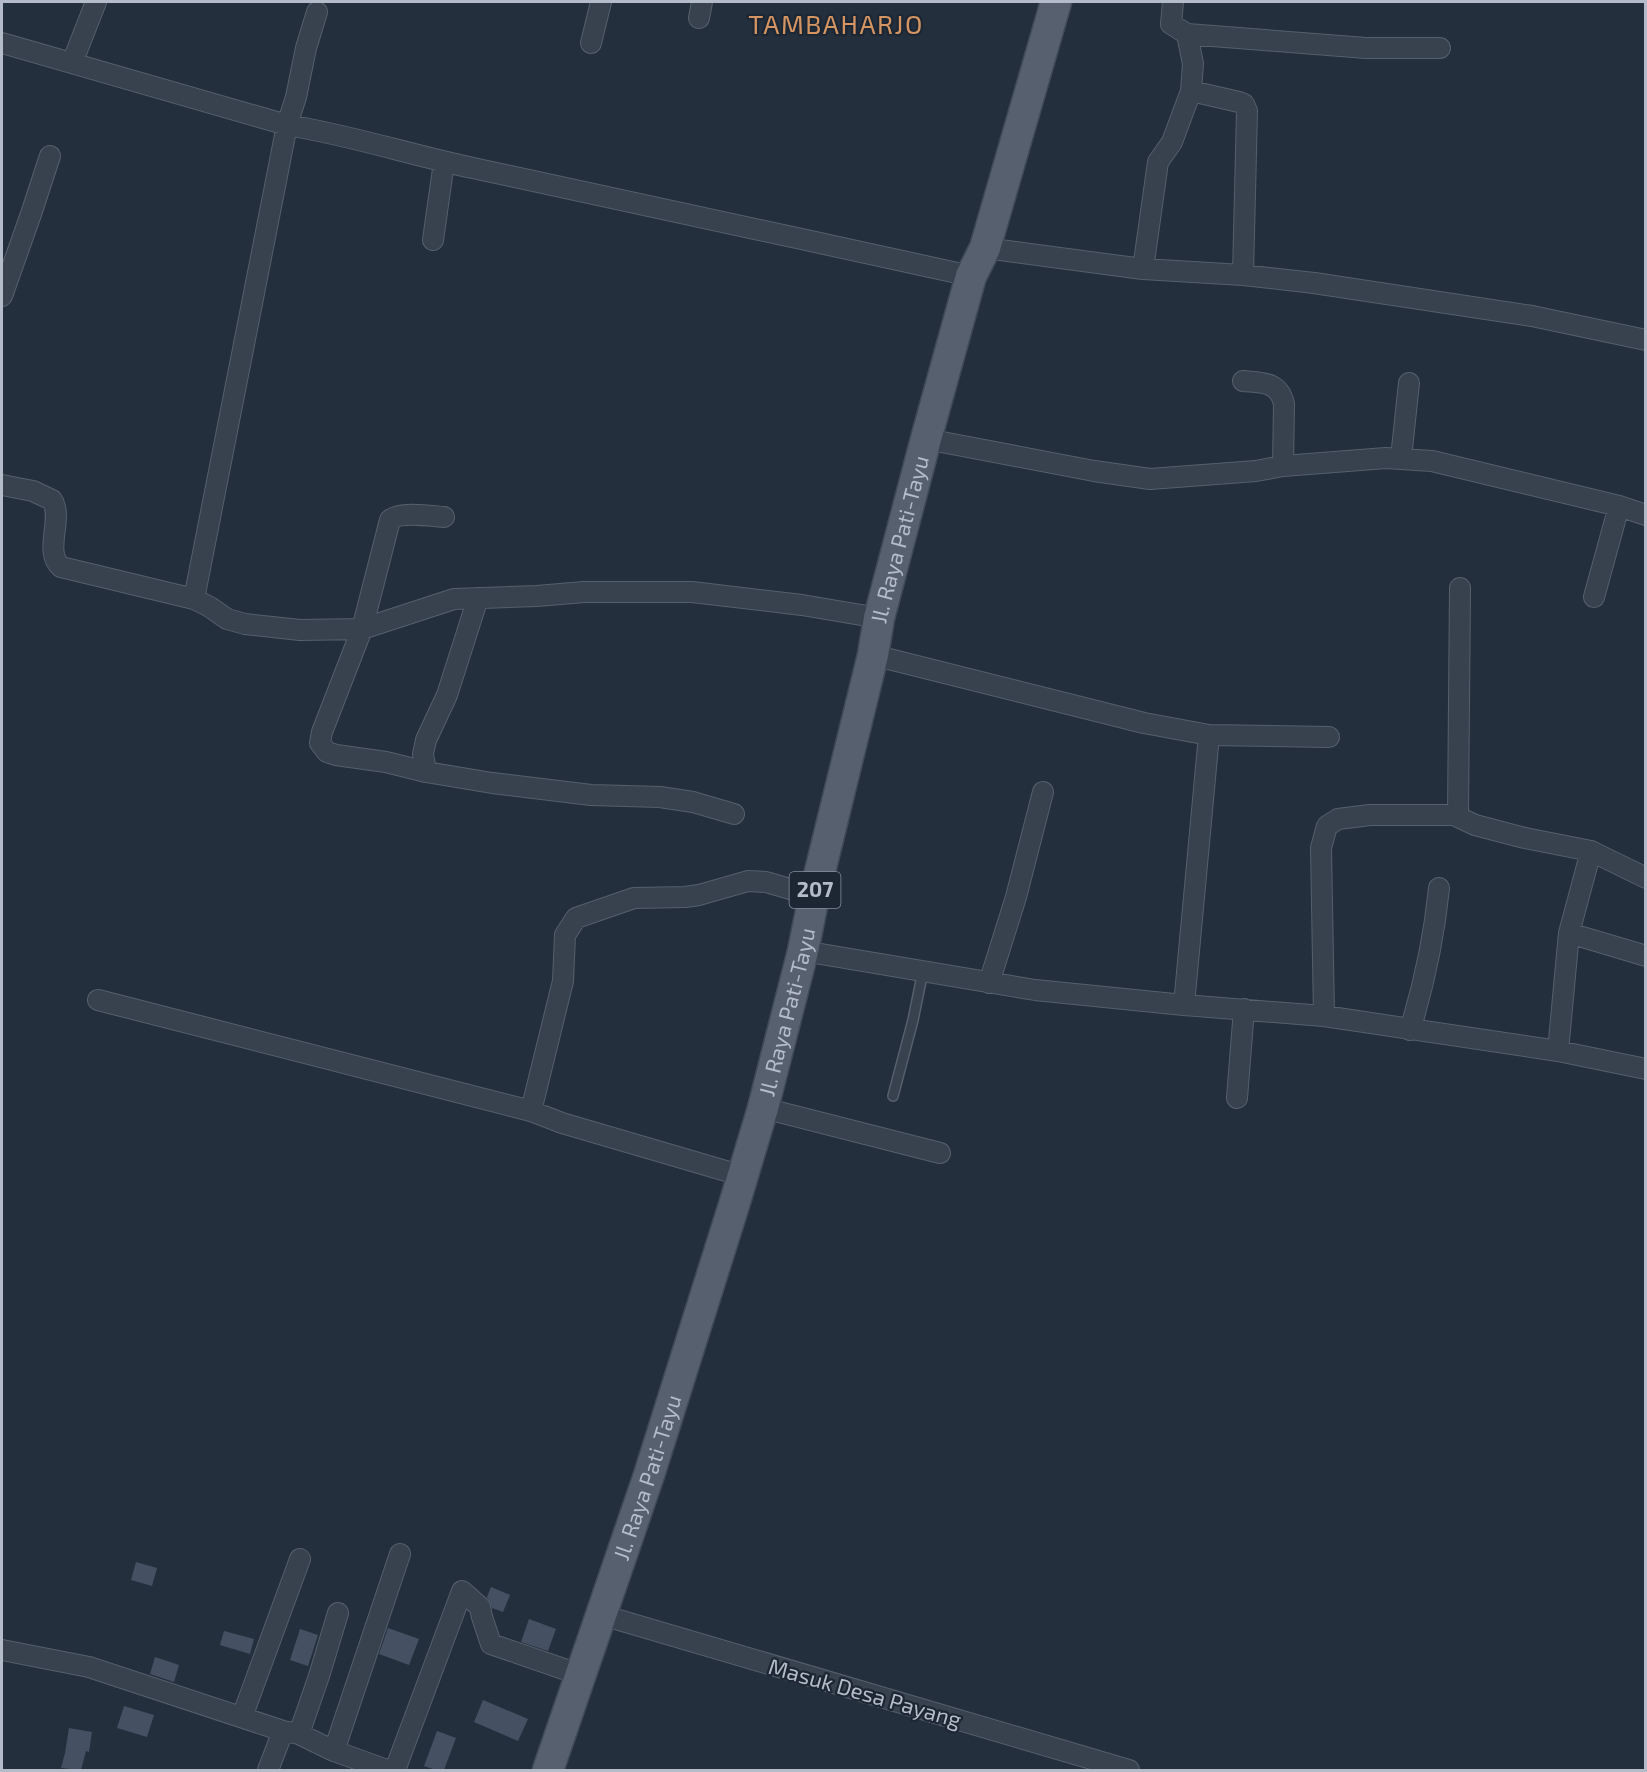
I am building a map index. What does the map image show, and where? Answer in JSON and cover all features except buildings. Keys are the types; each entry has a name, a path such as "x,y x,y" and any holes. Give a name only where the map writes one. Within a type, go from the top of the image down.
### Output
{"main road":[{"name":"Jl. Raya Pati-Tayu","path":"548,1770 649,1475 763,1108 803,951 814,896 873,655 879,618 926,439 971,276 985,248 1056,2"}],"street":[{"path":"72,63 96,2"},
{"path":"591,43 601,2"},
{"path":"1173,2 1171,24 1187,34 1366,48 1440,48"},
{"path":"194,598 287,125 317,12"},
{"path":"1143,269 1158,162 1172,142 1191,91 1193,64 1187,34"},
{"path":"2,43 287,125 313,129 444,162 971,276"},
{"path":"1191,91 1239,102 1244,104 1247,111 1243,275"},
{"path":"2,296 50,156"},
{"path":"434,240 444,162"},
{"path":"985,248 1143,269 1243,275 1314,283 1532,316 1646,340"},
{"path":"1243,381 1265,383 1276,387 1283,397 1283,466"},
{"path":"1401,458 1409,383"},
{"path":"926,439 1094,471 1150,479 1256,471 1283,466 1401,458 1432,461 1618,506 1646,515"},
{"path":"2,484 33,491 52,500 56,511 54,555 61,567 194,598 227,620 245,624 300,630 363,629 454,599 537,596 584,591 692,592 879,618"},
{"path":"1594,597 1618,506"},
{"path":"444,517 400,515 390,520 363,629 322,732 320,743 322,748 336,755 386,762 426,772 492,783 591,795 660,797 693,802 734,814"},
{"path":"1458,816 1460,588"},
{"path":"426,772 423,754 426,740 447,695 478,598"},
{"path":"873,655 1144,723 1209,735 1329,738"},
{"path":"1184,1005 1209,735"},
{"path":"989,983 1016,897 1043,792"},
{"path":"1324,1016 1321,848 1327,826 1338,819 1370,815 1458,816 1475,825 1591,851 1646,878"},
{"path":"1558,1051 1569,933 1591,851"},
{"path":"531,1111 563,981 565,936 576,918 634,898 699,895 748,881 766,882 814,896"},
{"path":"1410,1030 1435,932 1439,888"},
{"path":"1569,933 1646,956"},
{"path":"803,951 1035,990 1324,1016 1558,1051 1646,1069"},
{"path":"98,1000 531,1111 562,1123 743,1176"},
{"path":"1238,1098 1244,1009"},
{"path":"763,1108 940,1153"},
{"path":"334,1750 400,1554"},
{"path":"242,1717 300,1559"},
{"path":"395,1770 462,1591 480,1607 491,1644 581,1675"},
{"path":"268,1770 320,1676 338,1613"},
{"name":"Masuk Desa Payang","path":"602,1615 1129,1770"},
{"path":"2,1650 89,1667 291,1732 387,1770"}],"lane":[{"path":"893,1096 923,971"}],"district":[{"name":"TAMBAHARJO","path":"836,25"}]}
